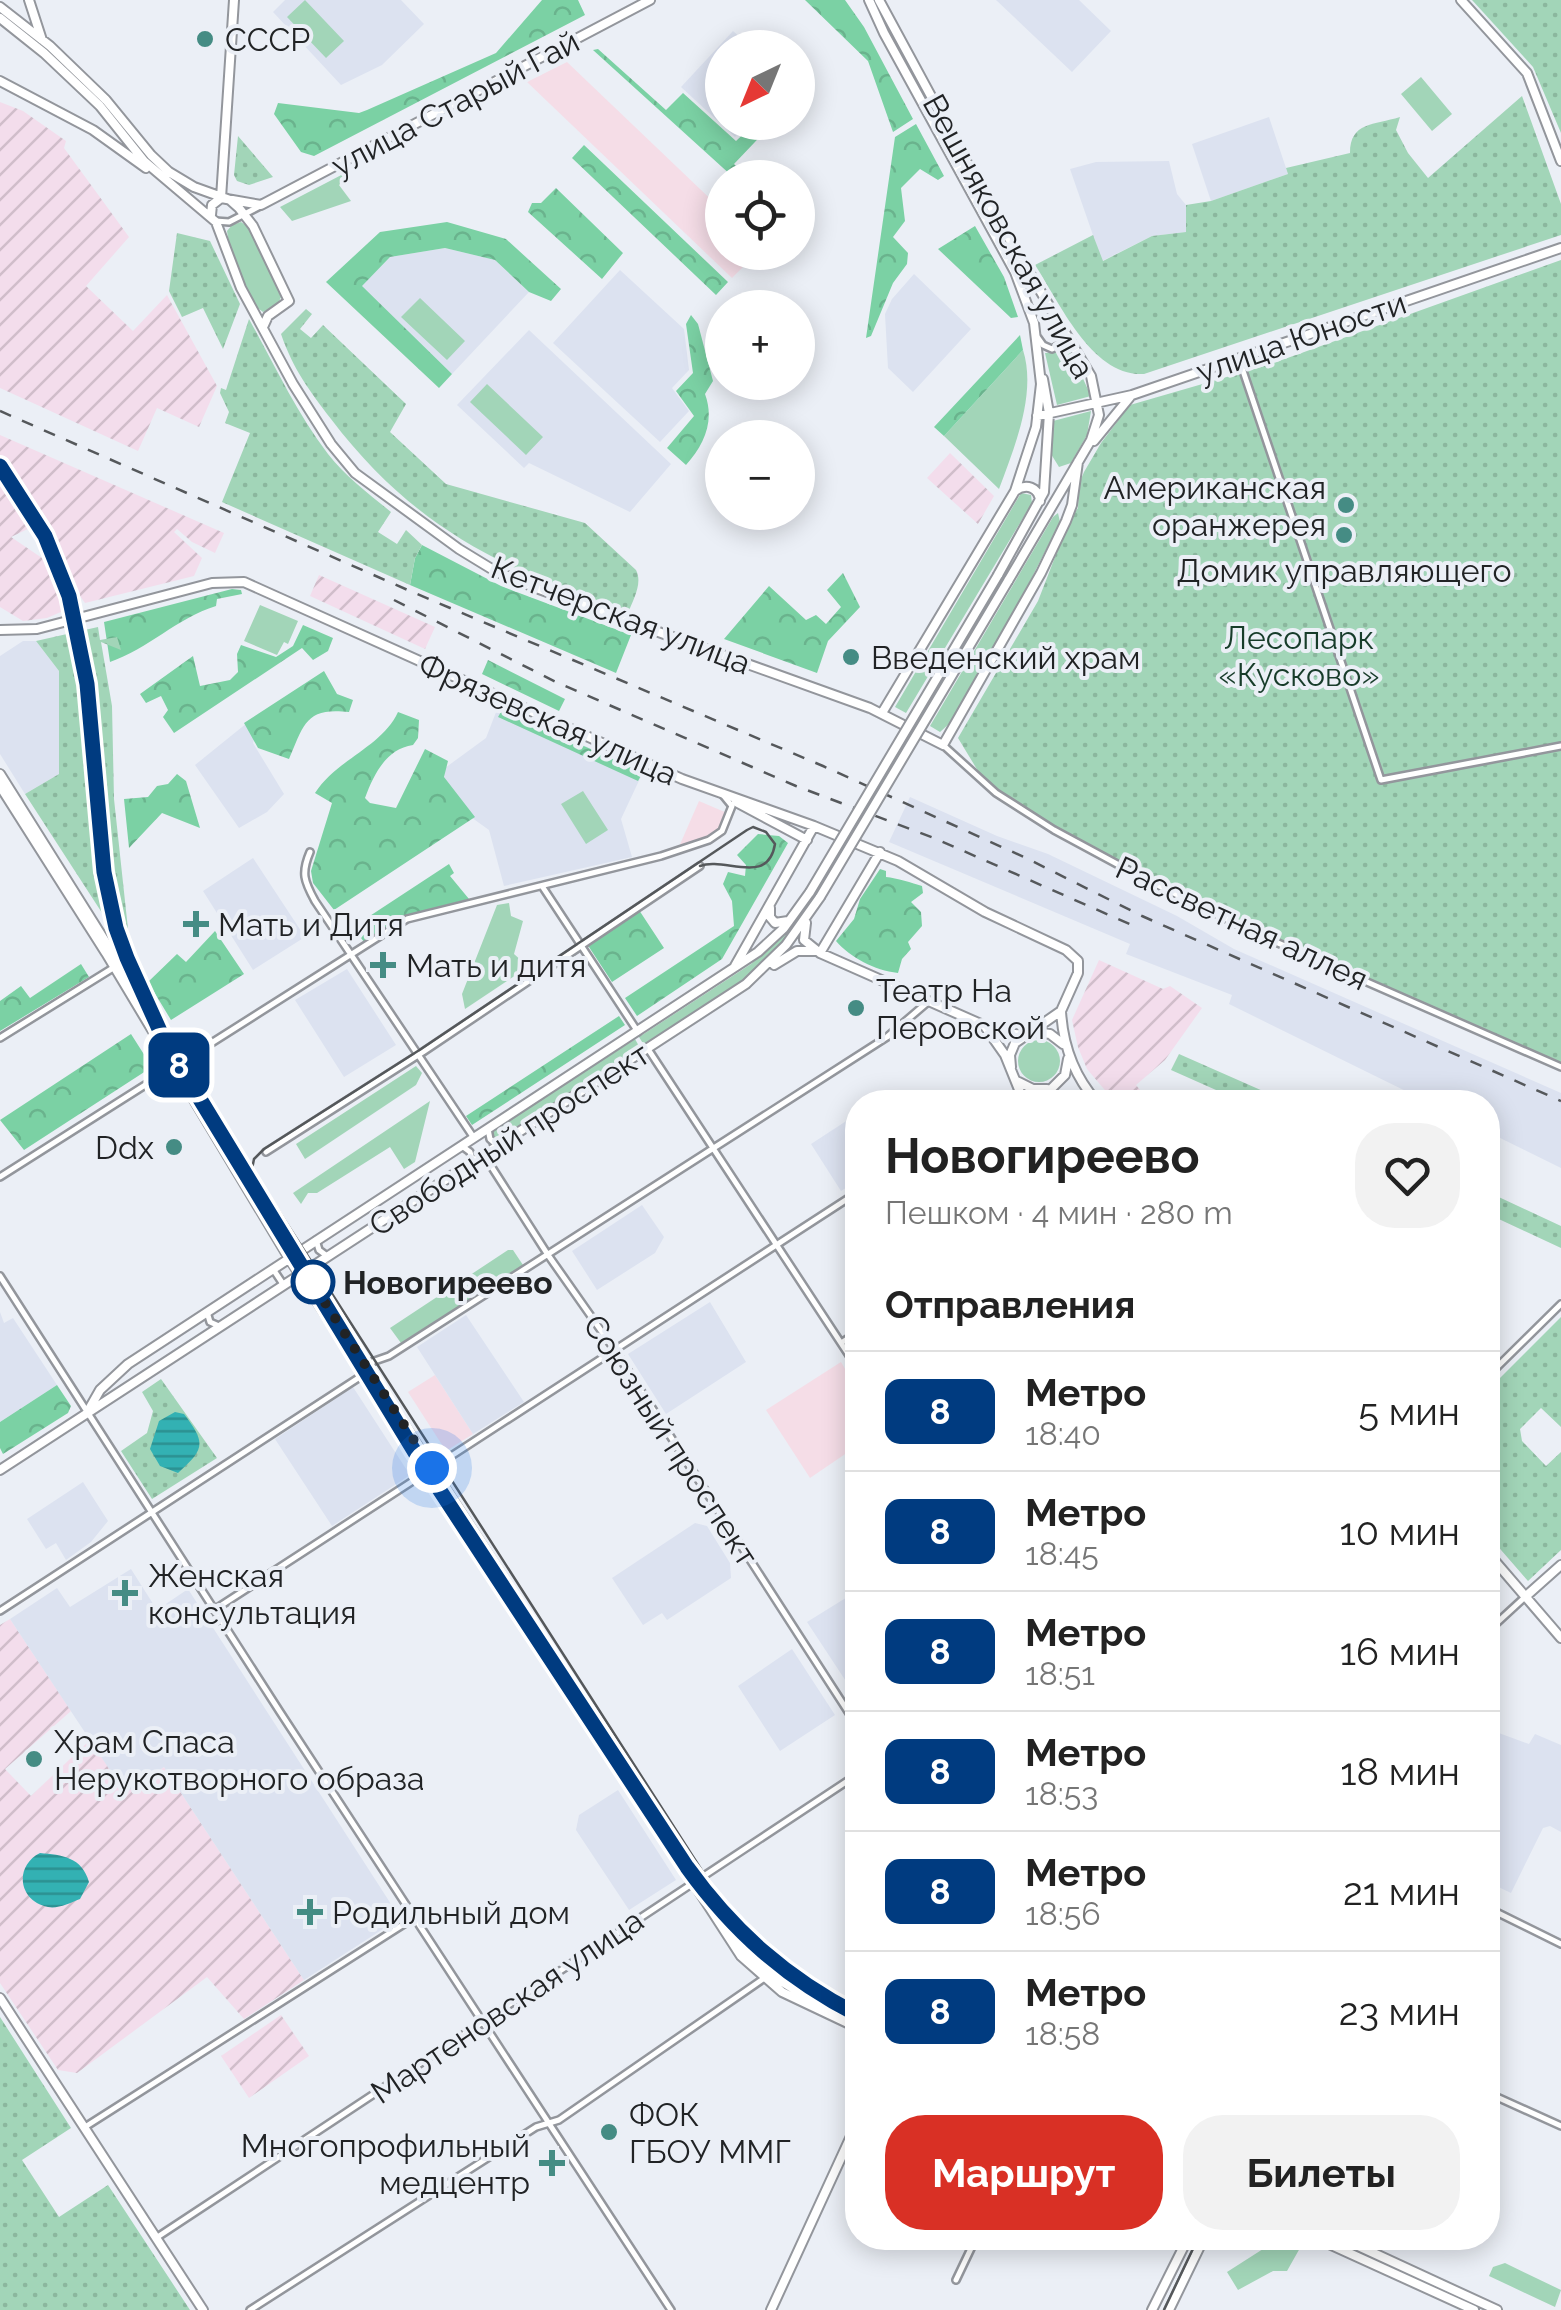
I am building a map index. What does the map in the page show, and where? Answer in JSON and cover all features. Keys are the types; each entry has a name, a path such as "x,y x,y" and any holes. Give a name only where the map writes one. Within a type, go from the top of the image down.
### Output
{"main road":[{"path":"29,0 42,40"},
{"path":"225,199 234,0"},
{"name":"улица Старый Гай","path":"261,205 650,0"},
{"name":"Вешняковская улица","path":"869,0 1063,326 1091,376 1099,402 1098,422 1078,462 1066,521 1041,574 944,745"},
{"name":"Вешняковская улица","path":"879,0 909,69 1016,272 1037,335 1040,365 1038,416 1016,488 882,713"},
{"path":"1461,0 1527,74 1561,161"},
{"path":"0,7 106,100 169,172 225,199 261,205 255,231"},
{"name":"Кетчерская улица","path":"0,18 44,52 100,106 164,179 213,219 252,310 303,402 355,473 458,550 495,571 882,713 944,745"},
{"path":"0,80 94,130 164,179"},
{"path":"225,199 244,214 255,231 289,301 263,324 267,337"},
{"path":"213,219 212,206 225,199"},
{"name":"улица Юности","path":"1038,416 1132,395 1561,248"},
{"path":"252,310 261,316 270,314"},
{"path":"1039,505 1044,487 1049,413 1040,365"},
{"path":"1085,452 1132,395"},
{"name":"Свободный проспект","path":"0,1470 746,984 776,956 820,898 1078,462"},
{"path":"1016,488 1034,489 1040,495 1039,505"},
{"name":"Свободный проспект","path":"88,1412 100,1390 121,1370 767,945 792,919 810,892 1039,505"},
{"path":"1037,528 1054,508 1064,511 1066,521"},
{"name":"Фрязевская улица","path":"0,630 37,629 212,584 244,582 682,779 814,826 921,872 985,912 1066,950 1078,960 1078,972 1061,1012"},
{"path":"0,774 292,1257 745,1952 760,1968 795,1992 845,2017"},
{"path":"0,786 117,965"},
{"path":"723,794 806,840"},
{"path":"732,970 814,826"},
{"path":"820,953 880,852"},
{"path":"772,904 770,917 776,923 792,919"},
{"path":"812,911 803,936 820,953"},
{"path":"746,984 792,953 820,953 1004,1033 1050,1034 1067,1051 1086,1090"},
{"path":"1049,1090 1053,1086 1068,1070 1061,1012 1012,1049 1012,1070 1028,1088 1053,1086 1073,1083 1086,1090"},
{"path":"982,1025 992,1034 1020,1090"},
{"path":"1525,1596 1561,1565"},
{"path":"1500,1567 1561,1638"},
{"path":"696,1879 741,1956 764,1979 797,2000 845,2019"},
{"path":"0,1998 203,2310"},
{"path":"771,2310 845,2149"},
{"path":"1152,2310 1182,2250"},
{"path":"1170,2310 1198,2250"},
{"path":"1342,2250 1474,2310"},
{"path":"1367,2250 1498,2310"}],"street":[{"path":"213,219 229,222 236,214 225,199"},
{"name":"улица Старый Гай","path":"229,222 261,205"},
{"path":"1037,335 1044,345 1056,348 1064,339 1063,326"},
{"path":"1239,358 1380,780 1561,746"},
{"name":"Рассветная аллея","path":"944,745 996,794 1144,878 1255,933 1561,1067"},
{"path":"0,1177 412,916 661,856 716,838 732,806 723,794"},
{"path":"310,852 302,869 304,882 474,1138"},
{"path":"266,1152 700,866"},
{"path":"542,886 638,1032"},
{"path":"0,1038 117,965"},
{"path":"0,1612 366,1370 887,1038 930,1002"},
{"path":"625,1040 634,1058"},
{"path":"648,1048 845,1350"},
{"path":"488,1130 490,1139 498,1146"},
{"path":"462,1146 470,1152 473,1162"},
{"name":"Союзный проспект","path":"484,1154 845,1707"},
{"path":"214,1610 845,1200"},
{"path":"316,1240 319,1250 328,1256"},
{"path":"273,1269 284,1284"},
{"path":"0,1276 671,2310"},
{"path":"1500,1364 1561,1304"},
{"path":"207,1312 210,1322 219,1326"},
{"path":"840,1343 845,1340"},
{"path":"1500,1619 1525,1596"},
{"name":"Мартеновская улица","path":"156,2238 845,1782"},
{"path":"1500,1914 1561,1944"},
{"path":"86,2127 415,1917"},
{"path":"250,2310 536,2127 559,2120 764,1979"},
{"path":"1500,2098 1561,2126"},
{"path":"956,2280 970,2250"}],"shaded area":[{"path":"285,0 401,0 424,24 382,65 341,85 273,12"},
{"path":"996,0 1079,0 1111,31 1072,72"},
{"path":"705,61 705,109 681,87"},
{"path":"567,62 705,194 705,252 527,82"},
{"path":"0,102 23,111 66,141 64,148 129,237 86,286 133,331 167,295 217,386 199,427 157,408 138,451 0,388"},
{"path":"1269,117 1288,174 1211,201 1192,144"},
{"path":"1169,161 1177,194 1186,205 1186,232 1152,236 1102,261 1070,169 1096,162"},
{"path":"445,248 495,260 529,292 452,374 361,286 390,257"},
{"path":"620,270 684,329 689,370 672,388 689,411 660,442 553,343"},
{"path":"724,270 740,270 732,278"},
{"path":"914,274 971,329 913,392 888,368 885,314 892,299"},
{"path":"529,330 671,464 630,512 529,463 524,468 457,405"},
{"path":"0,435 224,533 215,553 177,529 174,532 202,558 194,576 85,603 51,555 36,525 11,537 42,558 70,608 47,618 23,621 0,607"},
{"path":"950,453 994,496 978,524 927,478"},
{"path":"319,575 435,627 425,649 310,596"},
{"path":"23,641 36,641 59,671 59,774 25,794 0,754 0,656"},
{"path":"498,707 643,772 621,819 632,857 504,886 489,830 468,815 444,782 445,768 486,738"},
{"path":"247,723 255,736 253,743 284,794 267,812 239,828 195,765"},
{"path":"910,797 1048,854 1177,916 1234,949 1561,1093 1561,1168 1500,1138 1500,1090 1404,1090 1229,1004 1232,995 1126,954 1130,944 889,842"},
{"path":"699,801 727,813 721,830 678,849"},
{"path":"253,858 305,937 253,970 203,891"},
{"path":"1099,960 1163,989 1170,986 1202,1008 1165,1060 1136,1085 1140,1090 1105,1090 1087,1069 1072,1020"},
{"path":"347,969 396,1045 344,1077 295,1000"},
{"path":"845,1122 845,1188 841,1191 811,1144"},
{"path":"642,1205 664,1237 655,1253 597,1290 572,1251"},
{"path":"710,1302 746,1362 666,1414 628,1354"},
{"path":"0,1312 4,1323 13,1318 57,1385 0,1422"},
{"path":"466,1315 524,1402 473,1434 417,1347"},
{"path":"841,1362 845,1369 845,1454 810,1478 766,1410"},
{"path":"435,1375 473,1434 446,1451 408,1392"},
{"path":"353,1387 410,1475 332,1526 275,1439"},
{"path":"83,1482 108,1521 91,1542 66,1560 56,1543 46,1549 27,1519"},
{"path":"695,1523 707,1526 730,1563 731,1578 667,1620 662,1613 643,1625 612,1578"},
{"path":"131,1569 157,1610 188,1589 400,1918 304,1980 164,1767 125,1793 10,1619 57,1588 70,1607"},
{"path":"845,1598 845,1680 807,1622"},
{"path":"10,1619 71,1711 5,1769 31,1796 90,1740 125,1792 164,1767 304,1980 244,2019 207,1977 77,2073 58,2070 0,1983 0,1625"},
{"path":"792,1649 835,1715 780,1751 738,1686"},
{"path":"1500,1733 1529,1744 1535,1734 1561,1745 1561,1832 1550,1826 1543,1828 1511,1893 1500,1888"},
{"path":"618,1790 676,1880 629,1910 576,1830 579,1815"},
{"path":"281,2015 309,2056 249,2098 221,2056"}],"green space":[{"path":"305,0 344,41 326,58 287,17"},
{"path":"542,0 578,0 585,15 314,156 301,152 274,114 278,103 359,113 367,110 496,53"},
{"path":"805,0 845,0 864,27 913,119 893,132 868,61"},
{"path":"1472,0 1561,0 1561,133 1533,67"},
{"path":"598,49 666,110 683,93 705,113 705,140 757,140 738,160 714,160 593,50"},
{"path":"1421,77 1452,114 1432,131 1401,94"},
{"path":"1522,96 1561,204 1561,235 1144,374 1125,372 1093,351 1035,265 1093,235 1103,261 1152,236 1186,232 1186,205 1211,201 1288,174 1286,168 1350,153 1359,130 1400,117 1396,130 1428,178"},
{"path":"916,124 944,176 938,180 920,169 901,188 905,221 893,237 908,253 907,264 893,283 871,336 866,338 895,137"},
{"path":"238,136 273,177 249,185 237,181 234,175"},
{"path":"584,145 705,260 705,270 715,270 728,282 721,290 711,290 572,158"},
{"path":"349,171 339,185 351,201 292,221 280,207"},
{"path":"556,188 623,253 602,279 528,212 532,203 541,203"},
{"path":"241,222 250,228 281,297 278,304 263,312 255,306 230,251 227,231"},
{"path":"447,222 506,239 561,289 551,301 529,292 495,260 445,248 390,257 362,286 452,374 439,388 326,282 380,232"},
{"path":"975,226 1004,277 1018,317 1011,318 938,249"},
{"path":"177,233 210,241 240,304 223,349 203,308 182,317 169,291"},
{"name":"Лесопарк «Кусково»","path":"1561,260 1561,1065 1221,914 1061,830 995,789 978,771 958,738 1038,601 1069,521 1078,508 1084,472 1130,405 1268,365"},
{"path":"420,298 465,341 447,360 401,317"},
{"path":"306,309 312,314 300,329 311,338 323,325 406,404 390,432 446,484 585,523 636,570 638,586 628,613 501,561 428,517 395,489 331,419 291,358 281,334"},
{"path":"691,315 698,324 705,351 705,400 709,414 705,434 686,465 667,448 694,416 676,391 693,373 686,324"},
{"path":"249,319 316,438 350,477 391,512 378,532 397,544 406,530 422,545 410,585 222,502 250,433 225,423 229,412 220,393 221,388 226,390"},
{"path":"1020,335 1023,350 944,436 934,427"},
{"path":"1067,344 1091,396 1057,405 1045,353 1056,352"},
{"path":"1023,350 1027,367 1026,403 999,489 944,436"},
{"path":"487,384 543,437 526,455 470,402"},
{"path":"1091,411 1087,435 1071,463 1059,467 1051,454 1053,421"},
{"path":"1021,493 1031,495 1032,503 906,713 895,707"},
{"path":"1058,513 1060,522 1022,597 950,723 940,732 930,726"},
{"path":"422,545 501,586 631,635 616,673 410,585"},
{"path":"843,573 860,607 828,641 817,673 724,639 769,586 806,620 816,615 826,624 841,607 827,590"},
{"path":"232,589 241,590 242,594 217,599 216,606 110,662 104,622"},
{"path":"260,605 298,621 288,644 284,642 277,655 244,641"},
{"path":"303,625 333,638 328,651 313,660 302,648 174,733 163,717 168,710 161,696 146,703 140,694 193,656 200,686 230,680 238,672 241,645 276,657 293,646"},
{"path":"98,627 100,640 117,637 121,650 101,642 112,706 114,799 128,929 117,936 25,794 59,774 59,671 36,641"},
{"path":"488,660 565,699 559,711 482,674"},
{"path":"324,671 337,694 353,700 349,712 324,712 308,720 289,759 258,748 244,723"},
{"path":"502,710 643,772 638,781 498,717"},
{"path":"398,712 419,720 418,738 413,745 388,757 365,798 370,803 396,808 425,749 448,761 444,777 475,817 334,910 313,883 311,871 332,803 315,793 335,771 381,735"},
{"path":"177,774 186,781 200,828 162,813 129,848 124,799 148,797 157,786 168,784"},
{"path":"583,791 608,830 586,844 561,804"},
{"path":"758,834 779,836 788,843 722,959 637,1016 625,998 734,926 732,901 723,884 728,872 745,876 746,865 737,855"},
{"path":"449,864 454,873 450,876 469,899 411,914 364,942 353,927"},
{"path":"880,869 886,871 886,877 922,886 923,893 911,902 921,912 922,926 908,942 911,949 902,959 898,973 864,962 836,941 854,919 860,899"},
{"path":"509,903 511,916 523,921 514,954 523,962 534,963 465,1009 462,994 497,905"},
{"path":"639,910 664,948 612,982 587,944"},
{"path":"791,928 783,943 750,975 644,1045 639,1037 751,964"},
{"path":"215,931 244,974 171,1020 148,982 177,954 186,962"},
{"path":"81,964 89,977 0,1031 0,1001 21,986 30,998"},
{"path":"619,1016 625,1025 472,1125 466,1116"},
{"path":"131,1034 152,1067 24,1150 0,1120"},
{"path":"635,1039 640,1048 496,1142 490,1133"},
{"path":"1039,1040 1054,1046 1060,1061 1054,1076 1039,1082 1024,1076 1018,1061 1024,1046"},
{"path":"1179,1054 1261,1090 1216,1090 1171,1070"},
{"path":"416,1066 422,1073 416,1085 305,1159 296,1144"},
{"path":"430,1101 415,1162 404,1169 390,1147 317,1193 308,1193 301,1204 293,1193"},
{"path":"1500,1198 1561,1226 1561,1248 1500,1220"},
{"path":"513,1250 523,1265 401,1343 390,1328"},
{"path":"1561,1317 1561,1427 1541,1408 1520,1429 1522,1441 1546,1466 1561,1452 1561,1550 1528,1581 1500,1549 1500,1378"},
{"path":"161,1379 217,1458 152,1499 121,1451 147,1433 153,1411 142,1392"},
{"path":"57,1385 71,1406 68,1413 3,1454 0,1422"},
{"path":"0,2017 71,2128 22,2160 59,2217 108,2185 190,2310 0,2310"},
{"path":"1261,2250 1299,2250 1287,2271 1273,2271 1238,2290 1227,2272"},
{"path":"1505,2263 1561,2290 1555,2307 1489,2276 1493,2267"}],"water":[{"path":"175,1412 184,1414 199,1439 198,1451 178,1473 160,1466 150,1449 159,1421"},
{"path":"40,1853 63,1856 81,1867 89,1882 80,1899 52,1907 30,1898 23,1874"}],"tram line":[{"path":"700,866 755,867 771,857 775,844 766,832 753,827 747,830 421,1049 264,1149 254,1159 252,1169 751,1947 787,1981 845,2009"},
{"path":"1164,2310 1192,2250"}],"railway":[{"path":"0,411 823,766 1026,858 1142,916 1561,1101"},
{"path":"394,600 556,682 796,786 934,838 1134,926"}],"metro line":[{"name":"8","path":"0,466 45,536 69,596 87,684 104,872 116,928 164,1040 416,1454 687,1867 736,1929 765,1956 796,1980 845,2008"}],"place":[{"name":"СССР","path":"205,39"},
{"name":"Американская оранжерея","path":"1346,505"},
{"name":"Домик управляющего","path":"1344,535"},
{"name":"Введенский храм","path":"851,657"},
{"name":"Мать и Дитя","path":"196,924"},
{"name":"Мать и дитя","path":"383,965"},
{"name":"Театр На Перовской","path":"856,1008"},
{"name":"Ddx","path":"174,1147"},
{"name":"Новогиреево","path":"313,1282"},
{"name":"Женская консультация","path":"125,1593"},
{"name":"Храм Спаса Нерукотворного образа","path":"34,1759"},
{"name":"Родильный дом","path":"310,1912"},
{"name":"ФОК ГБОУ ММГ","path":"609,2132"},
{"name":"Многопрофильный медцентр","path":"552,2163"}],"route":[{"path":"313,1282 309,1278 432,1468"}]}
